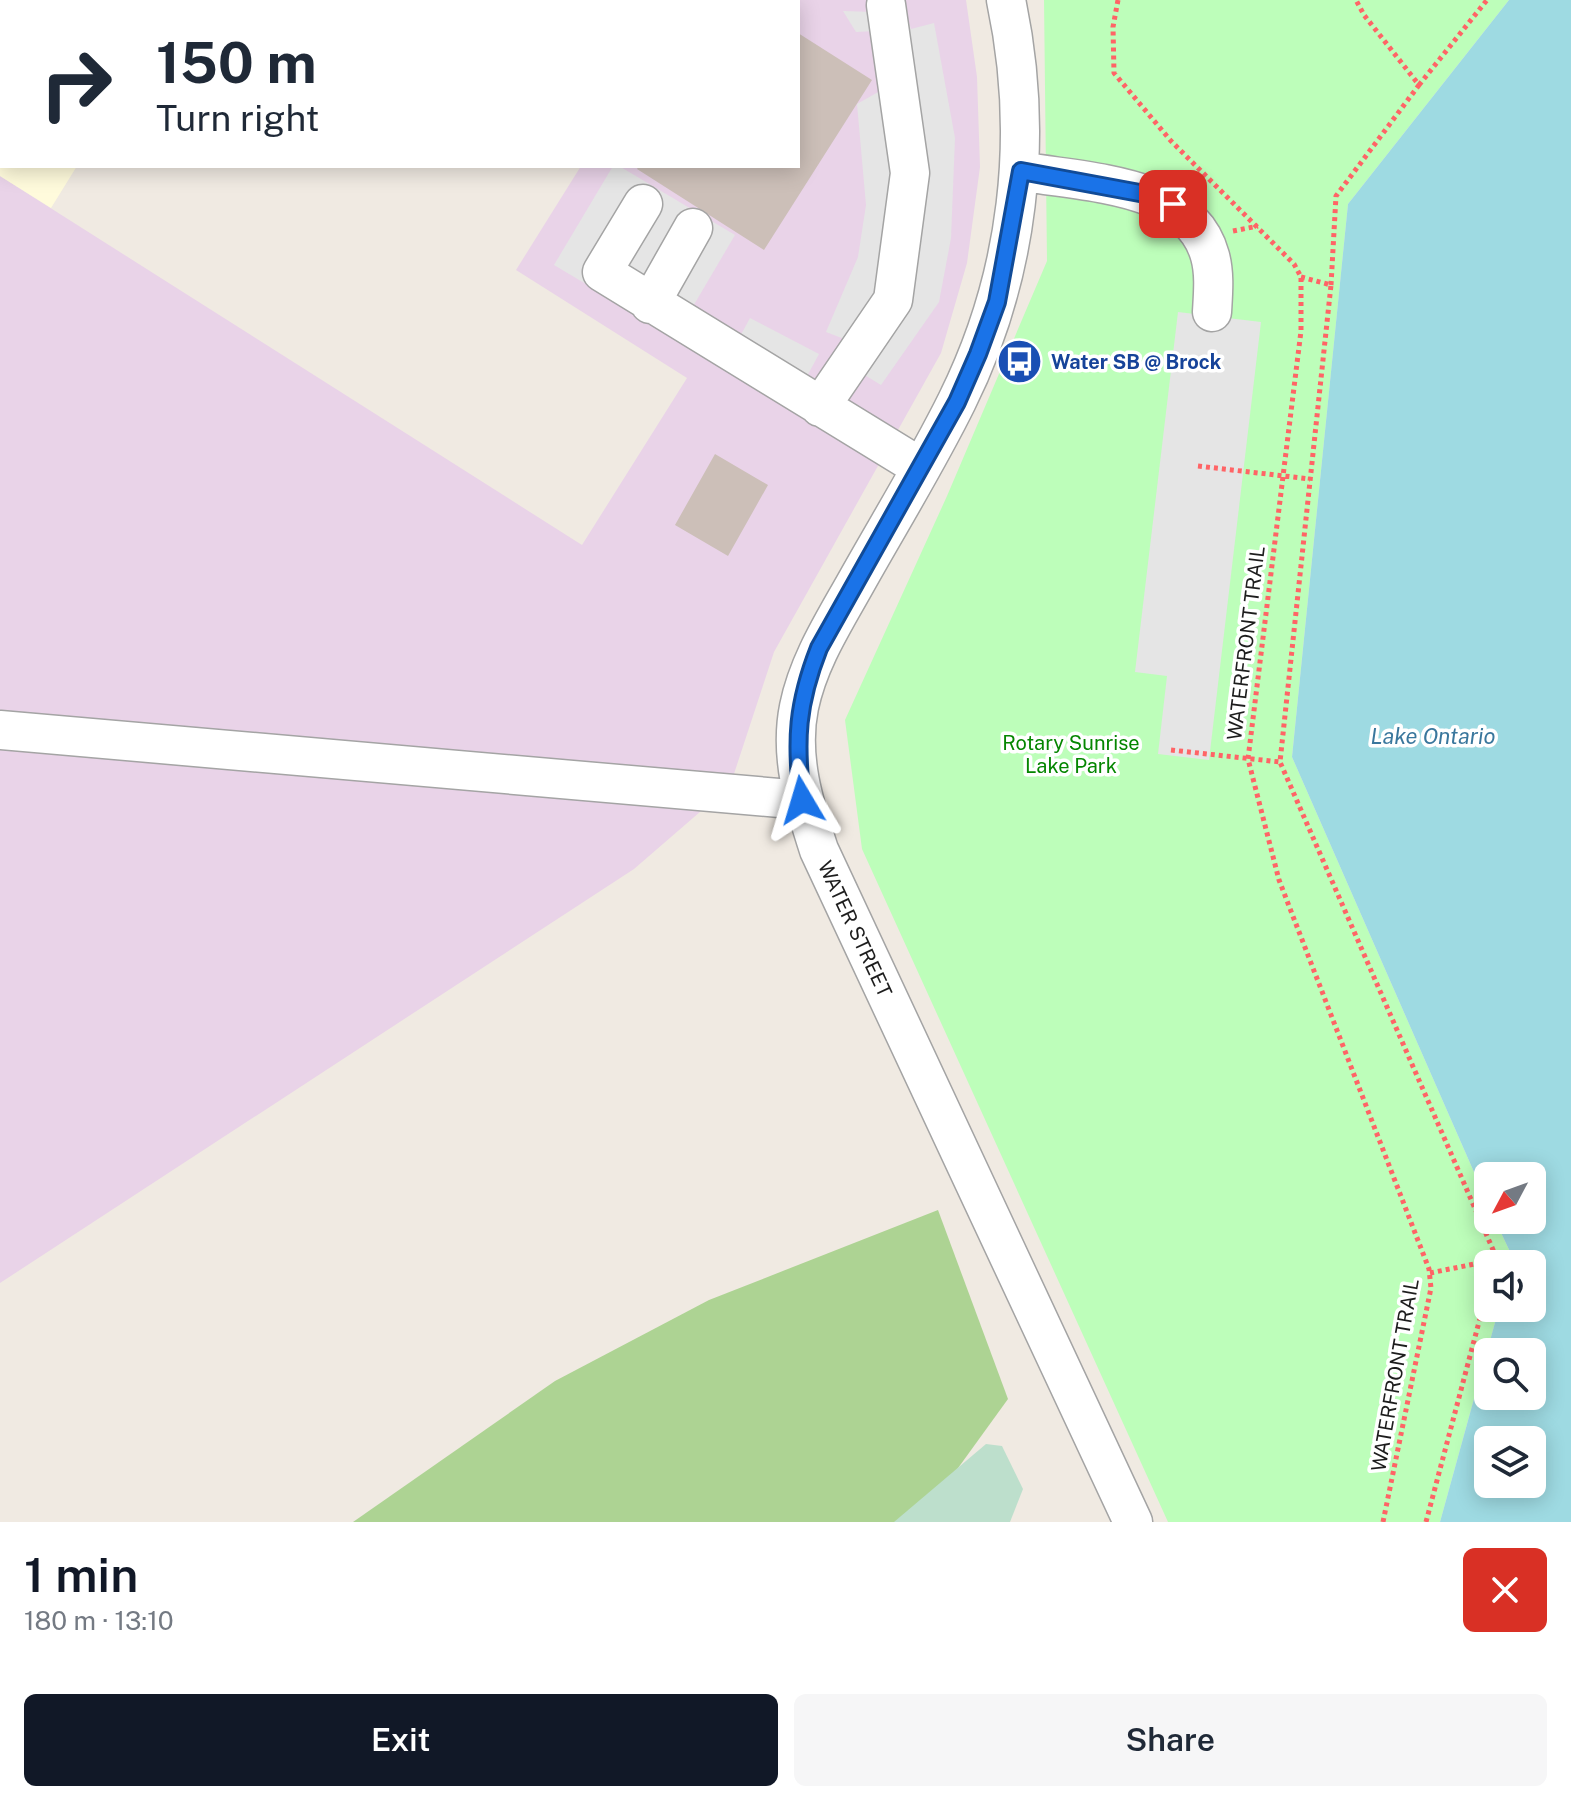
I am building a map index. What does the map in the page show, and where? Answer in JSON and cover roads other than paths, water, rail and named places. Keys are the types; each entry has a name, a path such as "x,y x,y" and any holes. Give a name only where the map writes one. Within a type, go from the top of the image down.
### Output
{"street":[{"name":"WATER STREET","path":"1006,0 1018,84 1021,171 997,302 957,402 819,648 799,710 797,754 802,800 819,850 1133,1522"},
{"path":"820,407 893,300 910,173 886,5"},
{"path":"1021,171 1145,194 1173,204 1190,218 1210,256 1212,312"},
{"path":"643,204 602,272 920,467"},
{"path":"650,304 693,228"},
{"path":"0,730 802,800"}],"water":[{"name":"Lake Ontario","path":"1509,0 1571,0 1571,1522 1440,1522 1474,1399 1474,1410 1546,1410 1546,1338 1491,1338 1495,1322 1546,1322 1546,1250 1509,1250 1502,1234 1546,1234 1546,1162 1474,1162 1474,1172 1292,757 1348,204"}],"place":[{"name":"Water SB @ Brock","path":"1020,362"}],"park label":[{"name":"Rotary Sunrise Lake Park","path":"1071,754"}]}
